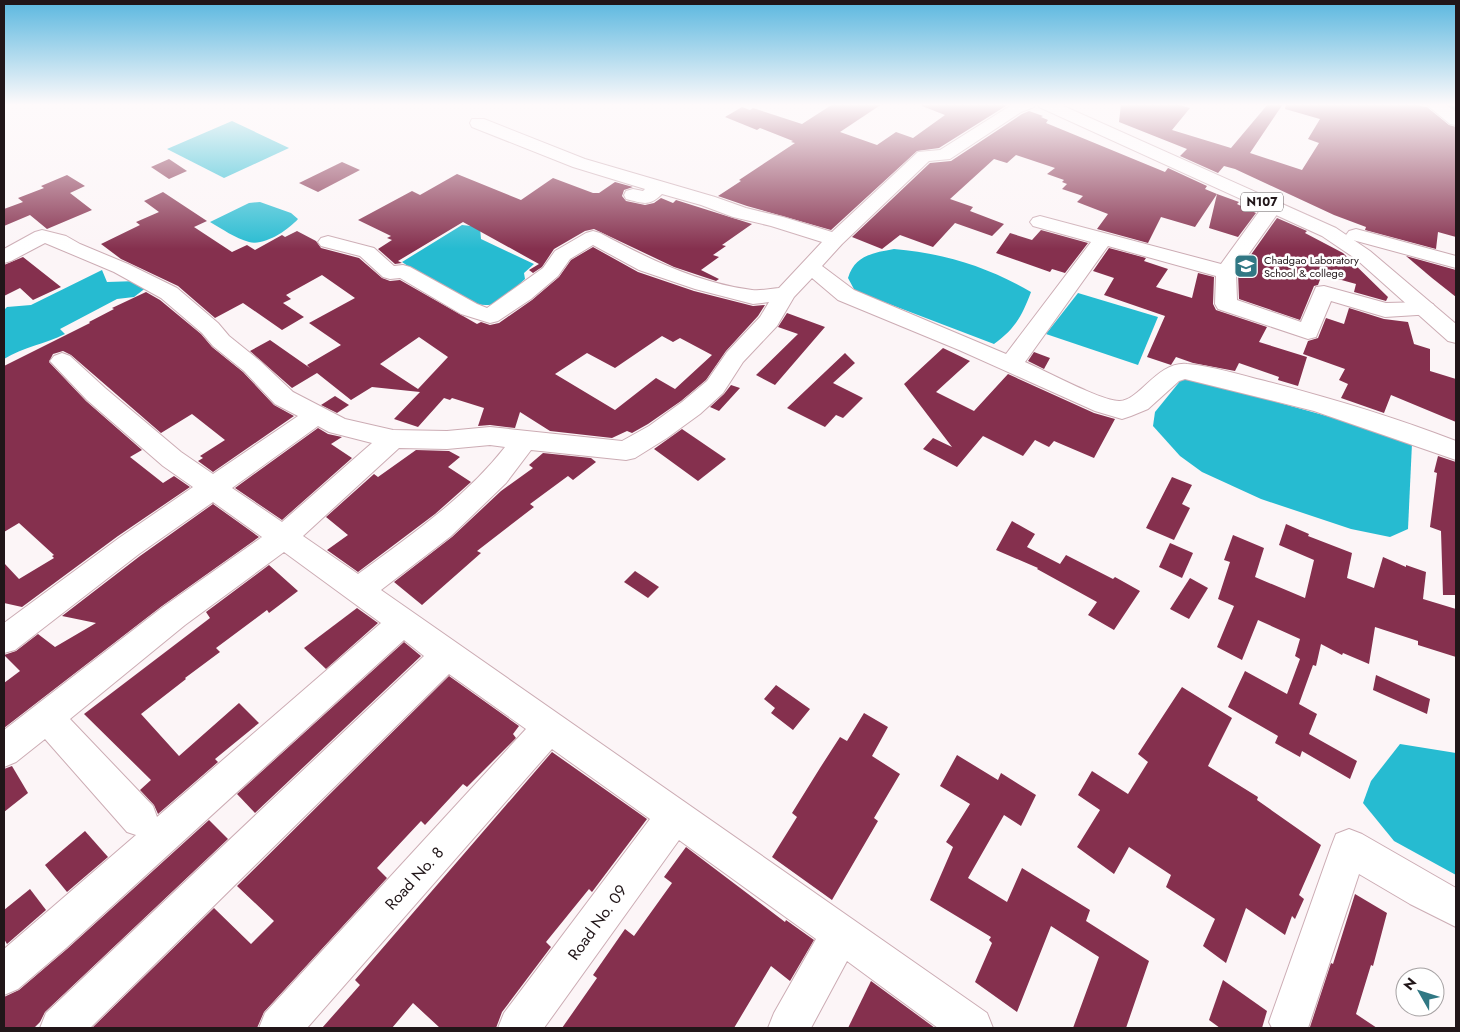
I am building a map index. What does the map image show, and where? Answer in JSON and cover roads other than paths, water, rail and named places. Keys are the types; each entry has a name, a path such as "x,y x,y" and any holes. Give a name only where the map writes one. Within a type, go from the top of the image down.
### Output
{"main road":[{"path":"552,152 580,163 835,240"},
{"path":"4,257 42,236 59,240 73,248 121,268 168,293 252,366 284,398 338,426 393,439 447,440 490,436 626,451 658,432 715,388 736,357 769,321 784,294 811,268 835,240 924,156 944,155 949,152"},
{"name":"N107","path":"1152,152 1329,232 1363,255 1456,336"},
{"name":"N107","path":"1177,152 1286,198 1356,235 1421,285 1456,317"},
{"path":"633,195 648,198 658,187"},
{"path":"1272,206 1226,272 1226,304 1308,332 1324,292 1385,310 1425,309"},
{"path":"1040,222 1226,272"},
{"path":"1356,235 1456,262"},
{"path":"328,242 367,252 390,273 403,271 469,309 490,316 551,272 562,256 593,237 646,266 702,285 753,297 784,294"},
{"path":"1011,364 1103,240"},
{"path":"811,268 846,295 1011,364 1095,403 1122,410 1139,403 1170,375 1185,372 1341,411 1403,430 1456,451"},
{"path":"62,361 96,394 172,459 359,590 549,728 841,933 972,1028"},
{"path":"4,640 129,546 317,415"},
{"path":"4,751 174,616 284,537 393,439"},
{"path":"359,590 441,528 497,476 525,440"},
{"path":"4,975 403,622"},
{"path":"61,1028 447,655"},
{"path":"47,718 140,819"},
{"name":"Road No. 8","path":"280,1028 549,728"},
{"name":"Road No. 09","path":"519,1028 674,816"},
{"path":"1290,1022 1349,847 1424,892 1456,908"},
{"path":"789,1028 841,933"}],"water":[{"path":"173,152 280,152 224,178"},
{"path":"260,202 291,213 298,219 276,236 255,243 239,238 210,222 249,203"},
{"path":"462,225 480,227 481,239 534,264 524,273 525,279 498,302 488,305 479,304 456,296 402,262"},
{"path":"894,249 930,254 982,268 1031,292 1017,321 994,344 855,291 848,278 855,264 866,256"},
{"path":"102,270 107,282 138,281 147,287 134,297 117,299 60,329 65,334 19,351 4,359 4,310 7,307 31,305"},
{"path":"1078,293 1158,317 1138,365 1046,334"},
{"path":"1194,379 1388,433 1412,443 1408,529 1390,537 1351,529 1261,499 1202,472 1180,456 1153,426 1155,412 1181,380"},
{"path":"1400,744 1456,753 1456,875 1394,841 1363,803 1371,781"}],"place":[{"name":"Chadgao Laboratory School & college","path":"1246,266"}]}
